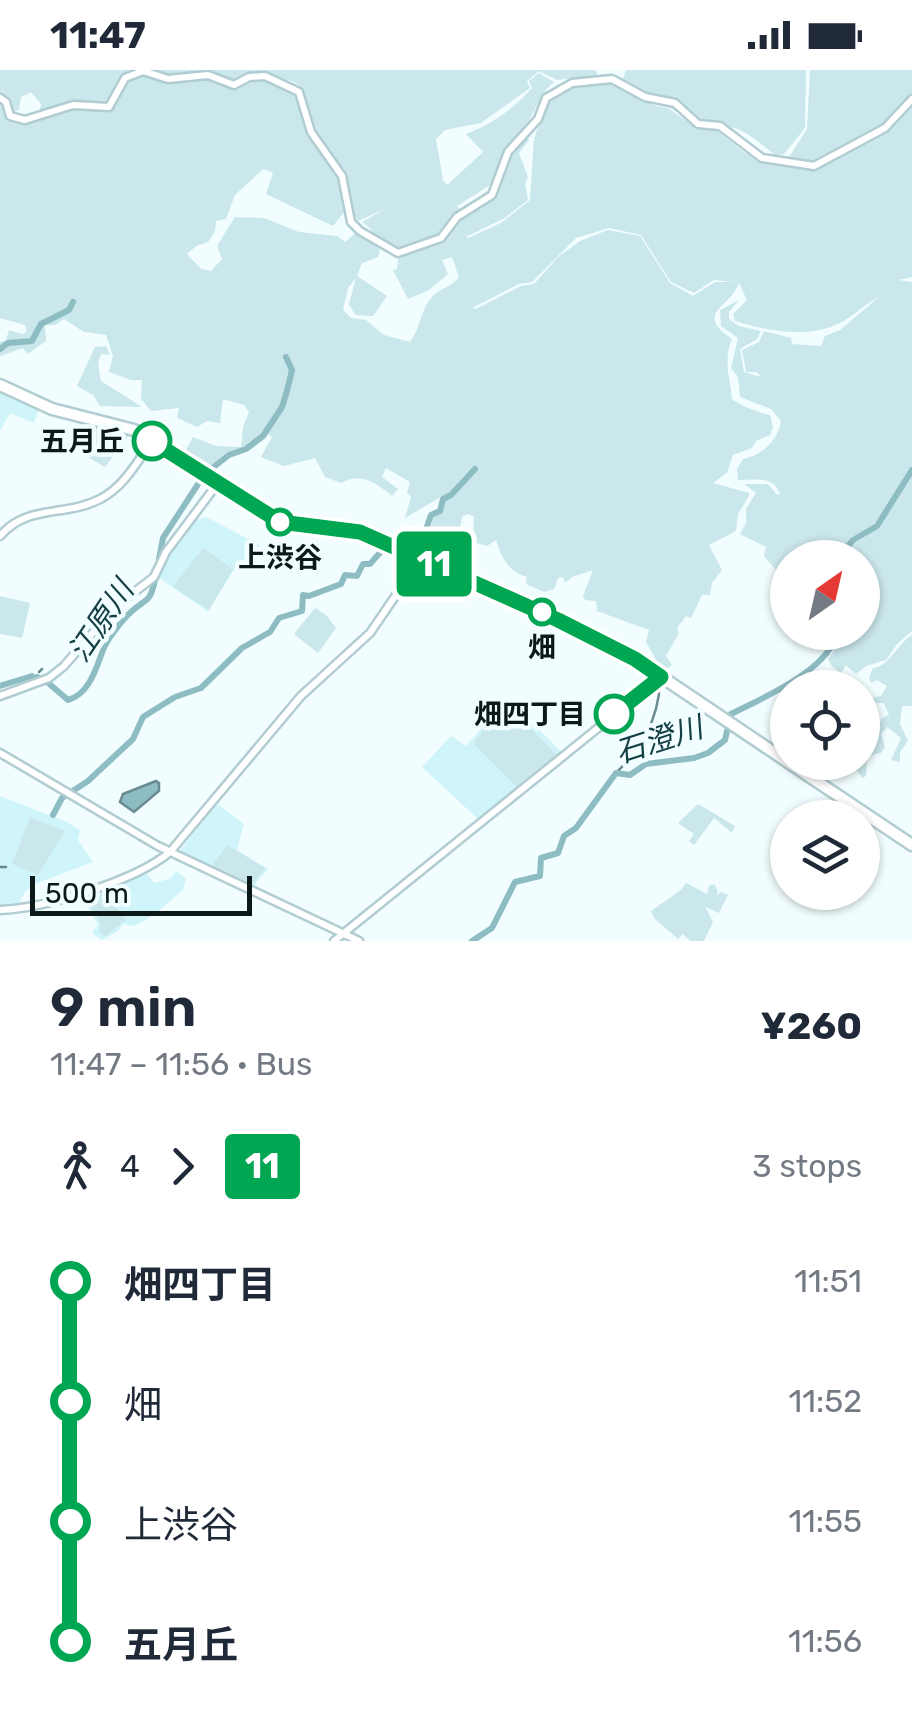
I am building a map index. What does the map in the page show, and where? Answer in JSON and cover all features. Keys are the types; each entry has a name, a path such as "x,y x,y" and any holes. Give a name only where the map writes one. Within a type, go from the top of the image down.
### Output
{"main road":[{"path":"0,386 52,409 125,426 280,522 352,530 580,630 661,677 770,750"},
{"path":"815,780 912,845"}],"street":[{"path":"0,98 6,102 10,116 25,120 73,105 110,106 125,78 137,72 168,79 202,74 234,85 249,77 266,76 298,92 311,132 342,176 351,222 360,232 398,253 441,238 457,217 495,192 508,152 538,119 546,98 572,82 612,78 645,97 675,102 698,124 720,126 762,158 814,166 885,128 912,100"},
{"path":"0,536 26,516 102,498 124,480 152,441"},
{"path":"0,696 43,680 64,666 119,603 154,577 166,552 218,484"},
{"path":"0,910 32,906 122,880 170,852 302,696 370,633 421,558"},
{"path":"334,941 661,677"},
{"path":"0,753 170,852 359,941"}],"shaded area":[{"path":"0,70 129,70 119,78 107,102 70,102 40,110 41,104 31,92 21,97 19,110 11,113 0,95"},
{"path":"151,70 596,70 597,75 557,80 539,71 527,81 530,88 481,123 445,130 436,139 447,185 483,152 466,134 510,109 532,88 529,81 539,73 554,82 520,132 529,140 519,153 528,177 528,200 503,219 466,234 468,238 501,223 530,200 534,139 548,100 581,85 610,82 655,106 668,108 695,127 714,128 744,152 770,164 784,165 807,129 810,70 912,70 912,277 898,280 912,282 912,466 876,524 850,540 770,540 770,563 764,556 766,547 740,534 746,523 746,509 756,493 744,484 768,484 780,494 768,481 738,480 737,469 743,459 768,446 781,421 771,409 740,397 738,377 731,368 738,338 721,326 720,310 739,300 729,312 729,319 739,326 761,331 757,339 740,349 744,372 761,377 757,372 746,372 742,350 759,342 764,331 791,338 792,344 821,346 825,336 840,330 880,296 828,328 788,332 735,321 733,314 747,300 739,283 715,316 715,323 732,339 728,362 732,399 770,415 773,427 770,435 756,441 752,448 733,455 727,473 713,483 749,496 738,514 736,531 709,545 722,570 712,583 710,595 702,595 691,618 686,616 677,628 679,633 666,656 672,665 663,672 646,642 649,630 597,611 596,601 585,600 593,570 565,583 563,577 558,578 554,589 544,592 526,584 527,577 511,568 496,540 487,546 473,542 474,516 467,514 462,517 459,535 464,553 453,558 450,547 427,539 434,516 442,508 441,497 405,518 411,497 407,492 410,482 386,468 382,477 398,489 392,496 368,481 341,483 325,477 315,458 284,466 261,457 272,437 266,433 245,451 240,448 206,472 182,457 193,437 216,446 241,447 249,412 244,405 223,399 220,423 207,421 197,427 177,418 179,408 151,411 141,399 142,380 109,372 113,356 106,335 84,332 64,319 55,325 45,325 46,341 28,354 23,348 0,356 0,342 6,340 9,330 27,332 25,325 0,318 0,103 3,111 15,120 83,109 112,111 128,80 146,74 168,82 203,77 235,88 266,80 297,93 310,140 327,159 338,181 345,211 333,226 266,194 273,173 263,169 235,195 226,219 216,221 208,242 187,254 201,269 211,271 222,259 217,246 235,217 264,218 299,232 337,236 345,242 356,233 380,249 378,257 362,263 357,276 387,296 373,316 355,315 349,304 356,278 348,288 343,310 351,318 366,320 384,335 410,342 428,302 459,277 452,257 442,260 448,274 429,290 408,299 393,270 397,269 398,259 448,238 461,216 497,194 503,171 497,167 495,182 457,206 461,210 440,236 397,251 373,237 371,229 362,222 387,208 358,221 352,211 344,171 312,125 304,90 294,82 259,71 236,81 206,71 170,76","holes":["609,228 641,235 671,282 694,293 714,280 734,282 715,282 693,296 670,283 640,236 608,230 580,241 558,257 534,284 472,308 519,284 532,282 576,238"]},
{"path":"626,70 806,70 805,128 784,154 775,155 741,130 700,127 622,81"},
{"path":"106,346 110,355 101,354 98,363 101,381 142,407 100,406 93,395 77,386 95,347"},
{"path":"0,388 40,406 34,423 10,413 0,431"},
{"path":"94,422 131,432 105,467 84,455"},
{"path":"912,474 912,631 886,660 861,670 846,665 837,670 828,658 834,650 880,650 880,540 859,540 879,527"},
{"path":"206,517 260,545 243,570 235,568 208,612 158,577 168,554 193,521"},
{"path":"203,548 233,569 209,610 173,587"},
{"path":"0,596 30,603 22,638 0,634"},
{"path":"315,608 336,628 318,653 294,634"},
{"path":"912,635 912,706 902,706 900,724 908,741 900,752 900,762 891,760 901,738 887,727 881,734 885,747 880,753 880,722 889,715 880,696 887,686 880,682 880,670 872,670"},
{"path":"526,716 561,752 478,819 422,767 451,736 466,746 482,728"},
{"path":"521,719 557,755 517,787 473,743 485,728"},
{"path":"156,781 159,791 134,812 120,802 123,794"},
{"path":"0,796 80,830 78,840 93,862 35,884 17,906 0,907"},
{"path":"216,803 244,824 237,850 268,869 252,888 179,852"},
{"path":"698,804 735,826 732,833 714,818 694,845 689,841 694,834 678,823"},
{"path":"30,817 65,831 38,875 12,864"},
{"path":"227,845 265,868 252,885 212,866"},
{"path":"176,871 186,879 183,890 155,914 135,926 123,924 102,940 92,933 98,925 81,894 146,873 155,883 171,878"},
{"path":"686,883 707,894 714,884 716,896 721,892 728,895 719,913 705,907 713,922 704,941 690,941 683,934 678,939 651,911"},
{"path":"105,892 126,920 105,936 99,932 100,923 87,899"}],"waterway":[{"path":"0,349 8,343 32,341 41,324 69,310 73,302"},
{"name":"江原川","path":"206,473 263,436 282,407 287,391 292,370 286,357"},
{"path":"53,815 62,798 88,781 133,739 143,717 175,697 201,688 242,648 270,632 279,618 302,611 303,595 341,584 345,575 357,576 363,564 370,564 385,547 396,551 409,538 425,532 431,515 440,511 443,499 475,469"},
{"name":"石澄川","path":"853,540 877,526 912,470"},
{"name":"江原川","path":"159,559 163,538 202,478"},
{"name":"江原川","path":"37,677 68,700 75,697 91,680 108,640 149,596 155,580"},
{"name":"石澄川","path":"472,941 492,928 515,882 540,876 541,858 558,853 564,836 576,828 616,773 630,775 646,764 708,753 725,740 731,714 776,692 829,650"},
{"path":"39,672 42,669"},
{"name":"江原川","path":"0,686 32,676"},
{"path":"616,773 647,732 660,683"},
{"path":"0,867 6,867"}],"bus line":[{"name":"11","path":"152,441 280,522 360,532 558,620 635,659 661,677 614,714"}],"place":[{"name":"五月丘","path":"152,441"},
{"name":"上渋谷","path":"280,522"},
{"name":"畑","path":"542,612"},
{"name":"畑四丁目","path":"614,714"}]}
